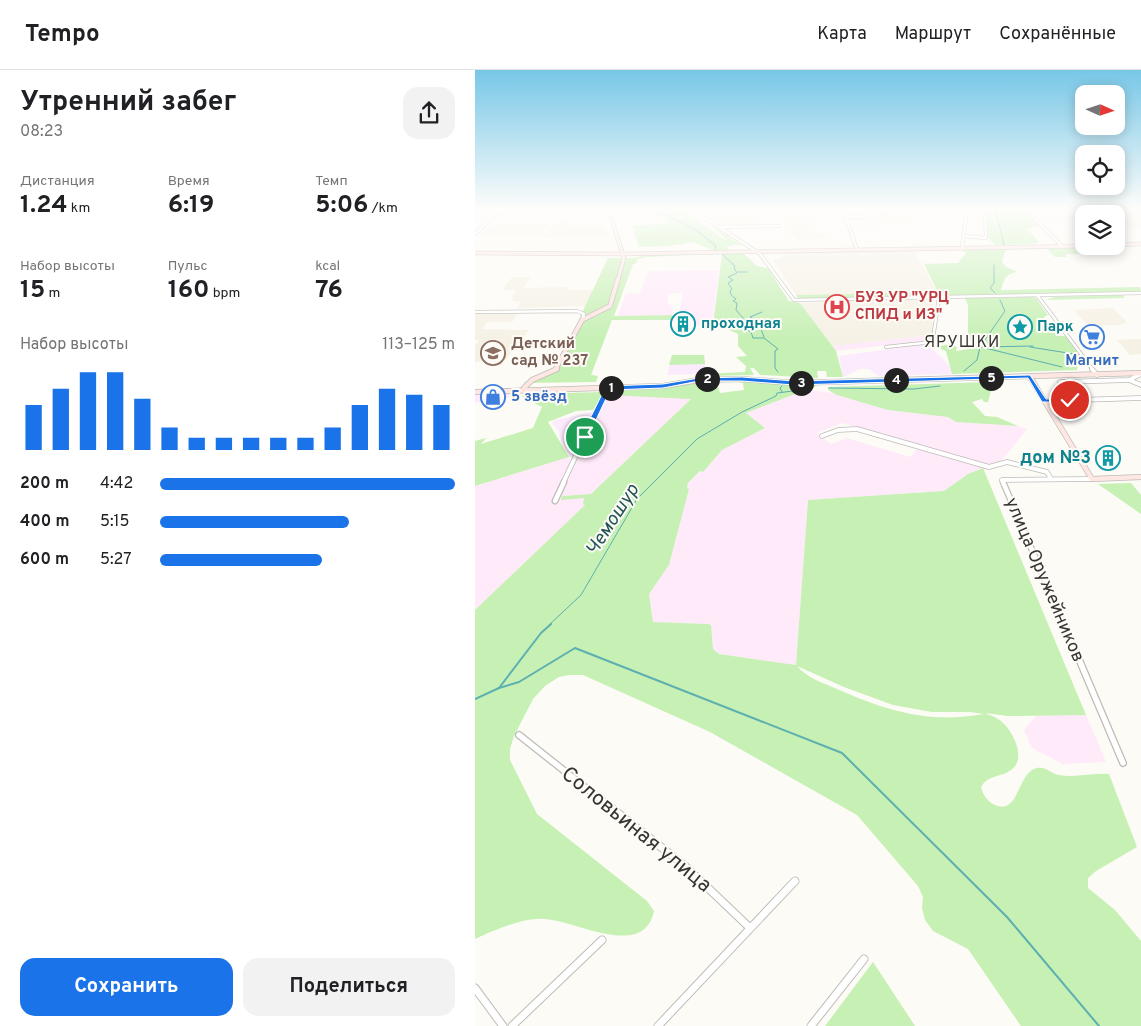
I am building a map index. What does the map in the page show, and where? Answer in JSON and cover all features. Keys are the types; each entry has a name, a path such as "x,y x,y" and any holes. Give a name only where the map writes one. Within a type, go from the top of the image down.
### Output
{"main road":[{"path":"475,254 715,253"},
{"path":"524,388 532,380 556,370 582,320 610,306 624,258 623,254"},
{"path":"475,390 663,386 699,380 742,379 794,383 1141,374"},
{"path":"1030,377 1092,479 1141,477"},
{"path":"475,390 567,389"}],"street":[{"path":"757,253 760,254 794,300 1141,293"},
{"path":"760,254 765,253"},
{"path":"1037,295 1097,375"},
{"path":"886,347 923,343 933,339 939,297"},
{"path":"475,312 576,311 584,313 582,320"},
{"path":"1129,380 1141,374"},
{"path":"1072,400 1060,382 1129,380 1141,385"},
{"path":"555,501 608,388"},
{"path":"1045,401 1141,398"},
{"path":"822,436 838,430 857,429 989,467 998,466 1004,462 1047,472 1051,480"},
{"name":"улица Оружейников","path":"1092,479 1002,480 1123,763"},
{"name":"Соловьиная улица","path":"519,735 685,866 749,927"},
{"path":"657,1026 749,927 795,881"},
{"path":"512,1026 602,940"},
{"path":"811,1026 864,959"},
{"path":"475,988 503,1026"}],"shaded area":[{"path":"783,253 916,253 937,292 796,295 773,260 782,258"},
{"path":"719,270 712,325 685,325 684,320 678,318 683,293 669,293 667,304 670,304 673,309 672,315 618,316 626,294 640,293 648,271"},
{"path":"512,277 531,277 523,288 568,287 567,290 593,290 587,306 517,308 521,302 512,301 516,290 502,290"},
{"path":"934,299 932,335 832,346 800,303"},
{"path":"1113,308 1127,322 1120,325 1088,326 1074,310"},
{"path":"518,313 512,322 487,322 482,329 529,330 524,337 516,339 520,340 506,360 475,362 475,346 479,340 508,339 475,340 475,314"},
{"path":"932,335 929,340 836,351 832,346"},
{"path":"1141,339 1141,354 1130,355 1117,340"},
{"path":"927,344 950,366 952,374 878,376 869,369 859,369 843,377 839,356"},
{"path":"672,355 704,355 706,374 667,375"},
{"path":"811,390 833,393 888,410 949,417 956,422 1018,426 1027,429 998,465 993,466 842,423 817,433 831,444 847,438 910,457 917,449 983,468 968,474 944,491 808,500 796,665 719,654 713,649 711,628 708,624 653,622 649,594 669,565 689,489 687,488 688,483 700,471 703,472 722,450 764,428 746,413 803,391"},
{"path":"475,394 511,394 508,398 494,403 475,402"},
{"path":"608,395 692,398 591,494 562,496 585,498 586,504 475,610 475,486 569,457 571,462 577,462"},
{"path":"594,412 574,456 569,457 559,435 560,433 552,423 555,420"},
{"path":"1037,715 1086,715 1106,762 1063,764 1032,748 1024,730"}],"green space":[{"path":"966,253 1005,253 1002,262 1006,267 1018,272 1006,277 1001,290 1140,287 1141,292 798,299 796,295 938,292 924,264 958,263"},
{"path":"1051,253 1075,253 1065,254 1067,257 1055,257"},
{"path":"649,254 687,255 638,259 633,264 614,316 672,315 671,320 612,320 591,375 598,376 596,382 523,383 555,370 608,258 635,258"},
{"path":"722,254 744,254 757,266 768,268 789,301 800,303 836,351 843,377 827,377 826,371 817,371 818,378 760,375 754,368 750,368 754,375 702,376 703,374 745,372 746,366 736,357 747,356 738,346 738,334 713,324"},
{"path":"1122,295 1125,298 1046,300 1054,297"},
{"path":"965,298 1036,298 1048,315 1044,317 1058,336 1065,336 1084,361 1078,365 1077,370 952,374 946,351 941,349 940,346 950,344 957,347 956,351 976,348 976,340 968,339 968,305"},
{"path":"672,355 704,355 705,364 669,365"},
{"path":"733,381 817,385 811,390 803,391 746,413 765,428 722,450 703,472 700,471 688,483 687,488 689,489 669,565 649,594 653,622 708,624 711,625 713,649 719,654 796,665 808,500 944,491 968,474 983,468 1086,715 1008,716 985,713 1000,720 1006,726 1017,745 1018,759 1016,765 1011,770 991,778 981,787 984,795 990,802 1003,807 1014,799 1026,777 1037,768 1043,768 1065,776 1109,774 1137,847 1096,871 1088,878 1088,888 1115,910 1141,941 1141,1026 1021,1026 968,949 933,931 925,920 922,908 923,897 918,886 857,815 710,732 583,675 559,677 545,686 533,699 514,736 510,749 510,760 537,814 647,901 654,911 648,925 637,933 624,936 608,934 558,921 537,919 510,925 475,939 475,610 585,505 583,504 584,498 561,500 562,496 591,494 691,399 608,395 613,391 655,389 708,382 717,383 720,393 744,390 743,383","holes":["797,666 844,687 893,705 932,712 984,714 964,717 909,714 855,697 810,677"]},
{"path":"989,382 992,387 988,402 984,402 982,399 972,402 985,416 997,417 1018,426 956,422 948,417 888,410 837,395 828,390 828,387"},
{"path":"604,392 593,410 576,411 548,422 569,457 475,486 475,441 486,438 481,444 533,428 542,407 521,396 528,394"},
{"path":"1131,483 1141,495 1141,514 1098,484"},
{"path":"873,962 915,1026 825,1026"}],"waterway":[{"path":"723,255 735,266 734,268 737,273 728,277 733,280 728,283 732,289 730,291 731,295 736,299 733,301 737,303 736,310 743,318 742,327 751,332 753,338 764,338 778,349 775,351 775,368 778,372"},
{"name":"Чемошур","path":"994,265 994,283 990,288 995,293"},
{"path":"738,272 747,272"},
{"name":"Чемошур","path":"964,371 977,360 980,347 1005,311 1000,300"},
{"path":"762,312 750,317 758,321 764,337"},
{"path":"744,320 754,325 759,325"},
{"path":"984,347 1033,346"},
{"path":"981,347 1062,367"},
{"path":"1030,347 1074,354"},
{"name":"Чемошур","path":"782,386 780,388 782,392"},
{"name":"Чемошур","path":"829,388 914,389 940,386"},
{"name":"Чемошур","path":"549,625 581,595 637,499 697,439 742,412 776,396 777,393 800,390"},
{"name":"Чемошур","path":"499,688 541,633 551,624"},
{"path":"499,688 519,682 575,648 842,753 1007,917 1099,1026"},
{"name":"Чемошур","path":"475,699 499,688"}],"place":[{"name":"БУЗ УР \"УРЦ СПИД и ИЗ\"","path":"837,307"},
{"name":"проходная","path":"683,324"},
{"name":"Парк","path":"1020,327"},
{"name":"Магнит","path":"1092,337"},
{"name":"Детский сад № 237","path":"493,353"},
{"name":"5 звёзд","path":"493,397"},
{"name":"дом №3","path":"1108,458"}],"district":[{"name":"ЯРУШКИ","path":"962,343"}],"route":[{"path":"585,437 608,388 663,386 699,380 742,379 794,383 1030,377 1045,401 1070,400"}]}
